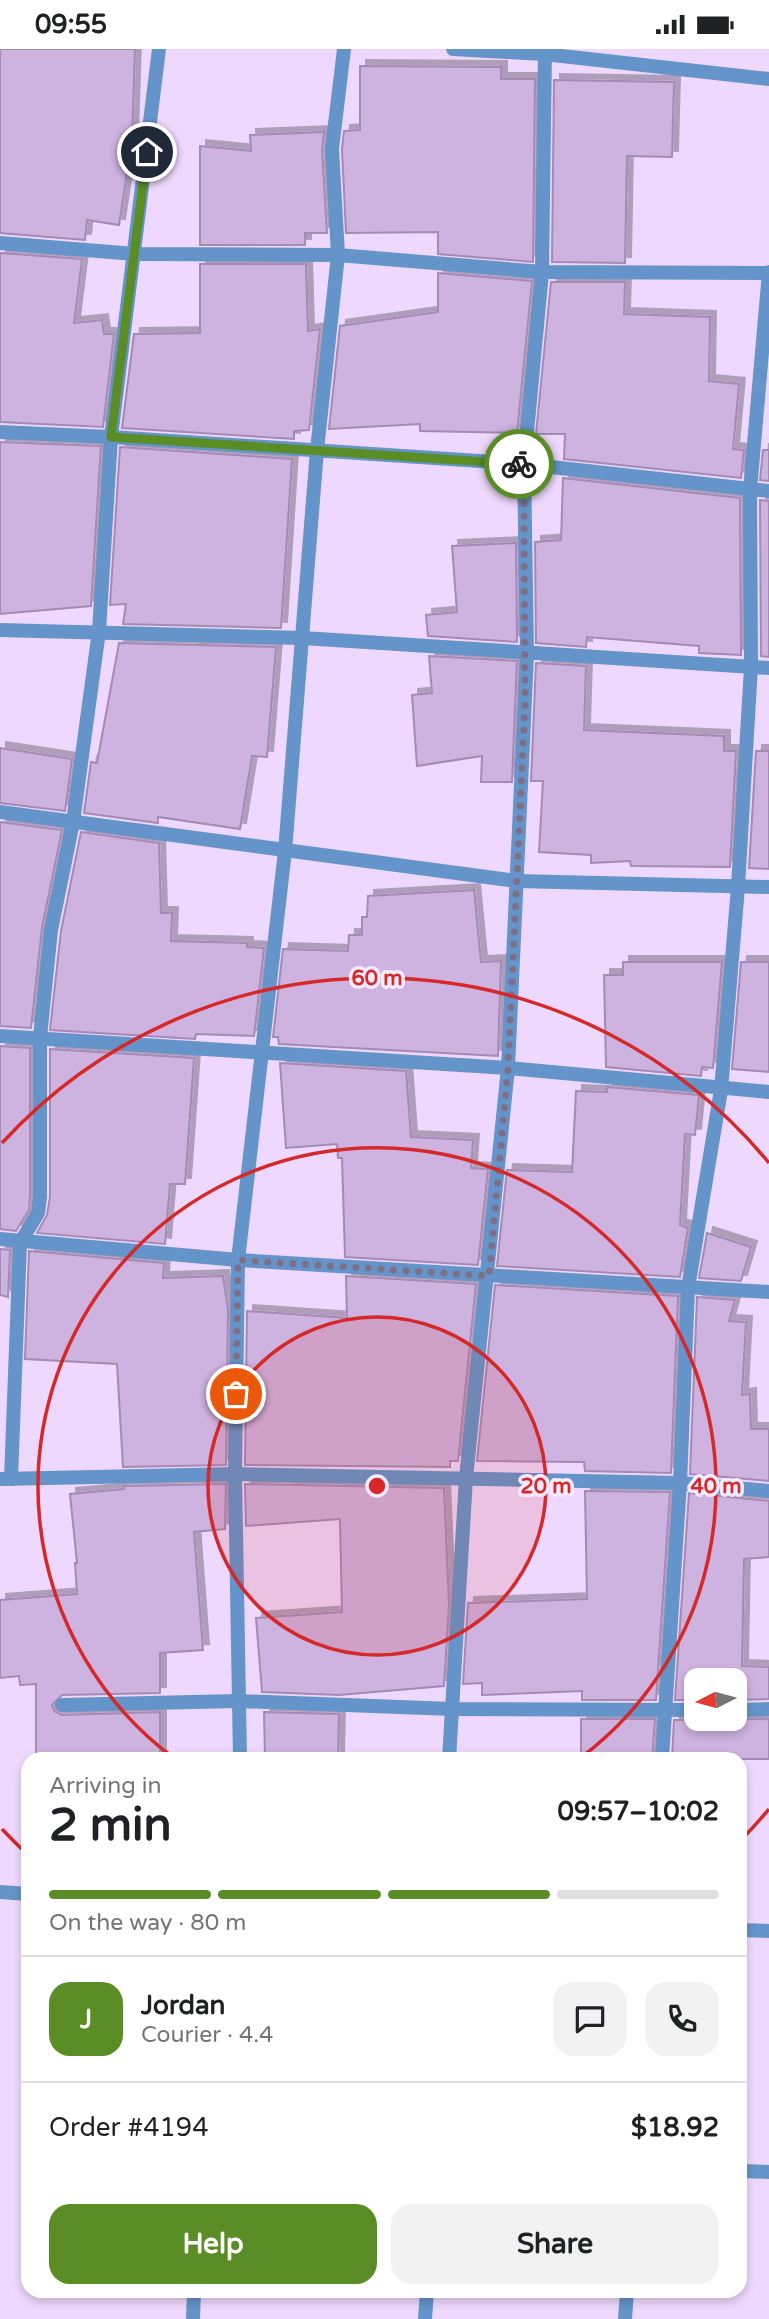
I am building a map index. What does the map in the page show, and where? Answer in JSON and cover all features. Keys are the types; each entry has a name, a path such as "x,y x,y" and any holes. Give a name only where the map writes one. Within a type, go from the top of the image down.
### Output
{"street":[{"path":"159,49 111,437 99,631 73,822 51,930 40,1037 39,1207 20,1243 6,1479 235,1474 680,1483 769,1491"},
{"path":"240,1752 235,1474 238,1260 259,1053 285,851 317,450 338,255 332,149 344,49"},
{"path":"453,49 544,51 769,79"},
{"path":"449,1752 466,1478 489,1276 508,1068 527,654 524,464 542,272 544,51"},
{"path":"0,243 135,254 338,255 542,272 769,272 750,490 751,667 738,887 721,1090 688,1288 680,1483 662,1752"},
{"path":"0,432 524,464 769,491"},
{"path":"0,630 303,638 769,668"},
{"path":"0,812 517,881 769,887"},
{"path":"0,1037 40,1037 508,1068 721,1090 769,1092"},
{"path":"0,1239 20,1243 238,1260 769,1292"},
{"path":"62,1705 238,1701 452,1709 684,1710"},
{"path":"747,1710 769,1710"},
{"path":"0,1892 21,1894"},
{"path":"747,1930 769,1931"},
{"path":"747,2171 769,2172"},
{"path":"193,2319 194,2298"},
{"path":"425,2319 426,2298"},
{"path":"625,2319 626,2298"}],"building":[{"path":"0,49 135,49 132,139 119,225 87,220 85,240 0,233"},
{"path":"360,66 501,67 501,79 535,79 533,262 438,254 438,232 346,233 342,149 344,131 360,130"},
{"path":"554,80 674,82 672,157 627,156 625,263 552,262"},
{"path":"324,132 322,150 327,233 305,233 305,245 200,245 200,146 251,151 250,135"},
{"path":"0,253 82,259 74,323 102,320 104,334 114,334 103,427 0,422"},
{"path":"200,264 306,264 308,331 320,329 309,430 294,431 294,439 122,428 134,334 200,333"},
{"path":"438,273 532,281 517,433 420,431 420,424 329,429 340,326 438,312"},
{"path":"551,282 625,282 624,314 710,317 709,381 739,384 733,449 744,450 741,478 564,459 565,434 536,434"},
{"path":"0,442 101,446 91,606 0,614"},
{"path":"120,447 292,459 281,628 123,624 126,604 110,605"},
{"path":"763,450 769,450 769,481 760,480"},
{"path":"563,478 740,498 741,655 699,653 699,646 587,637 586,647 536,643 535,542 561,540"},
{"path":"760,500 769,501 769,657 761,656"},
{"path":"516,543 517,642 428,636 426,615 457,612 452,546"},
{"path":"119,643 276,647 267,757 252,756 240,829 158,817 158,823 84,813 91,762 97,763"},
{"path":"429,656 517,661 512,782 481,782 482,756 417,766 412,695 432,693"},
{"path":"536,663 586,666 584,730 724,736 724,751 736,751 730,867 631,866 630,861 591,863 591,855 539,852 543,781 531,781"},
{"path":"0,748 72,759 65,811 0,803"},
{"path":"756,751 769,751 769,869 749,868"},
{"path":"0,822 62,830 42,928 31,1028 0,1026"},
{"path":"81,832 159,843 161,913 172,913 171,941 247,943 247,947 264,948 254,1036 196,1034 195,1039 50,1030 61,931"},
{"path":"474,890 481,962 501,961 498,1056 279,1044 278,1037 273,1037 283,949 348,951 349,935 362,935 362,917 367,917 368,896"},
{"path":"623,962 722,962 713,1068 702,1067 701,1076 606,1067 604,975 623,975"},
{"path":"741,962 769,962 769,1072 732,1069"},
{"path":"0,1046 30,1048 29,1210 16,1231 0,1229"},
{"path":"50,1049 194,1058 185,1184 170,1184 165,1244 37,1233 47,1215 50,1197"},
{"path":"280,1063 406,1071 411,1137 473,1140 471,1168 488,1169 478,1265 345,1257 342,1158 338,1158 337,1144 286,1148"},
{"path":"607,1087 699,1095 695,1135 685,1134 680,1225 688,1228 680,1277 497,1266 507,1170 572,1172 576,1091 607,1092"},
{"path":"707,1233 751,1247 741,1281 699,1278"},
{"path":"0,1249 10,1250 8,1297 0,1295"},
{"path":"29,1251 164,1263 163,1278 223,1276 228,1310 226,1465 123,1467 117,1364 25,1359"},
{"path":"346,1276 476,1284 458,1461 450,1461 450,1467 245,1465 247,1311 347,1318"},
{"path":"495,1285 678,1296 671,1473 585,1471 584,1462 477,1461"},
{"path":"697,1297 735,1300 729,1321 746,1322 742,1395 750,1394 751,1429 769,1429 769,1481 690,1474"},
{"path":"226,1484 225,1529 194,1532 203,1650 160,1653 160,1693 62,1695 52,1705 54,1711 62,1715 160,1712 160,1752 36,1752 36,1684 20,1685 19,1676 0,1678 0,1600 77,1594 77,1563 70,1494 124,1489 124,1486"},
{"path":"245,1484 444,1488 449,1604 444,1686 339,1695 262,1692 256,1618 342,1612 340,1519 246,1526"},
{"path":"585,1491 670,1492 656,1700 582,1700 582,1691 482,1695 482,1683 463,1684 468,1603 587,1599"},
{"path":"689,1493 769,1501 769,1557 744,1559 742,1666 769,1667 769,1699 747,1700 747,1668 684,1668 684,1700 675,1700"},
{"path":"264,1712 339,1714 338,1752 265,1752"},
{"path":"581,1719 655,1719 653,1752 581,1752"},
{"path":"747,1719 769,1719 769,1759 747,1759 747,1752 672,1752 674,1720 684,1720 684,1731 747,1731"}],"way so far":[{"path":"236,1394 238,1260 489,1276 508,1068 527,654 524,464 519,464"}],"route":[{"path":"147,152 111,437 519,464"}]}
